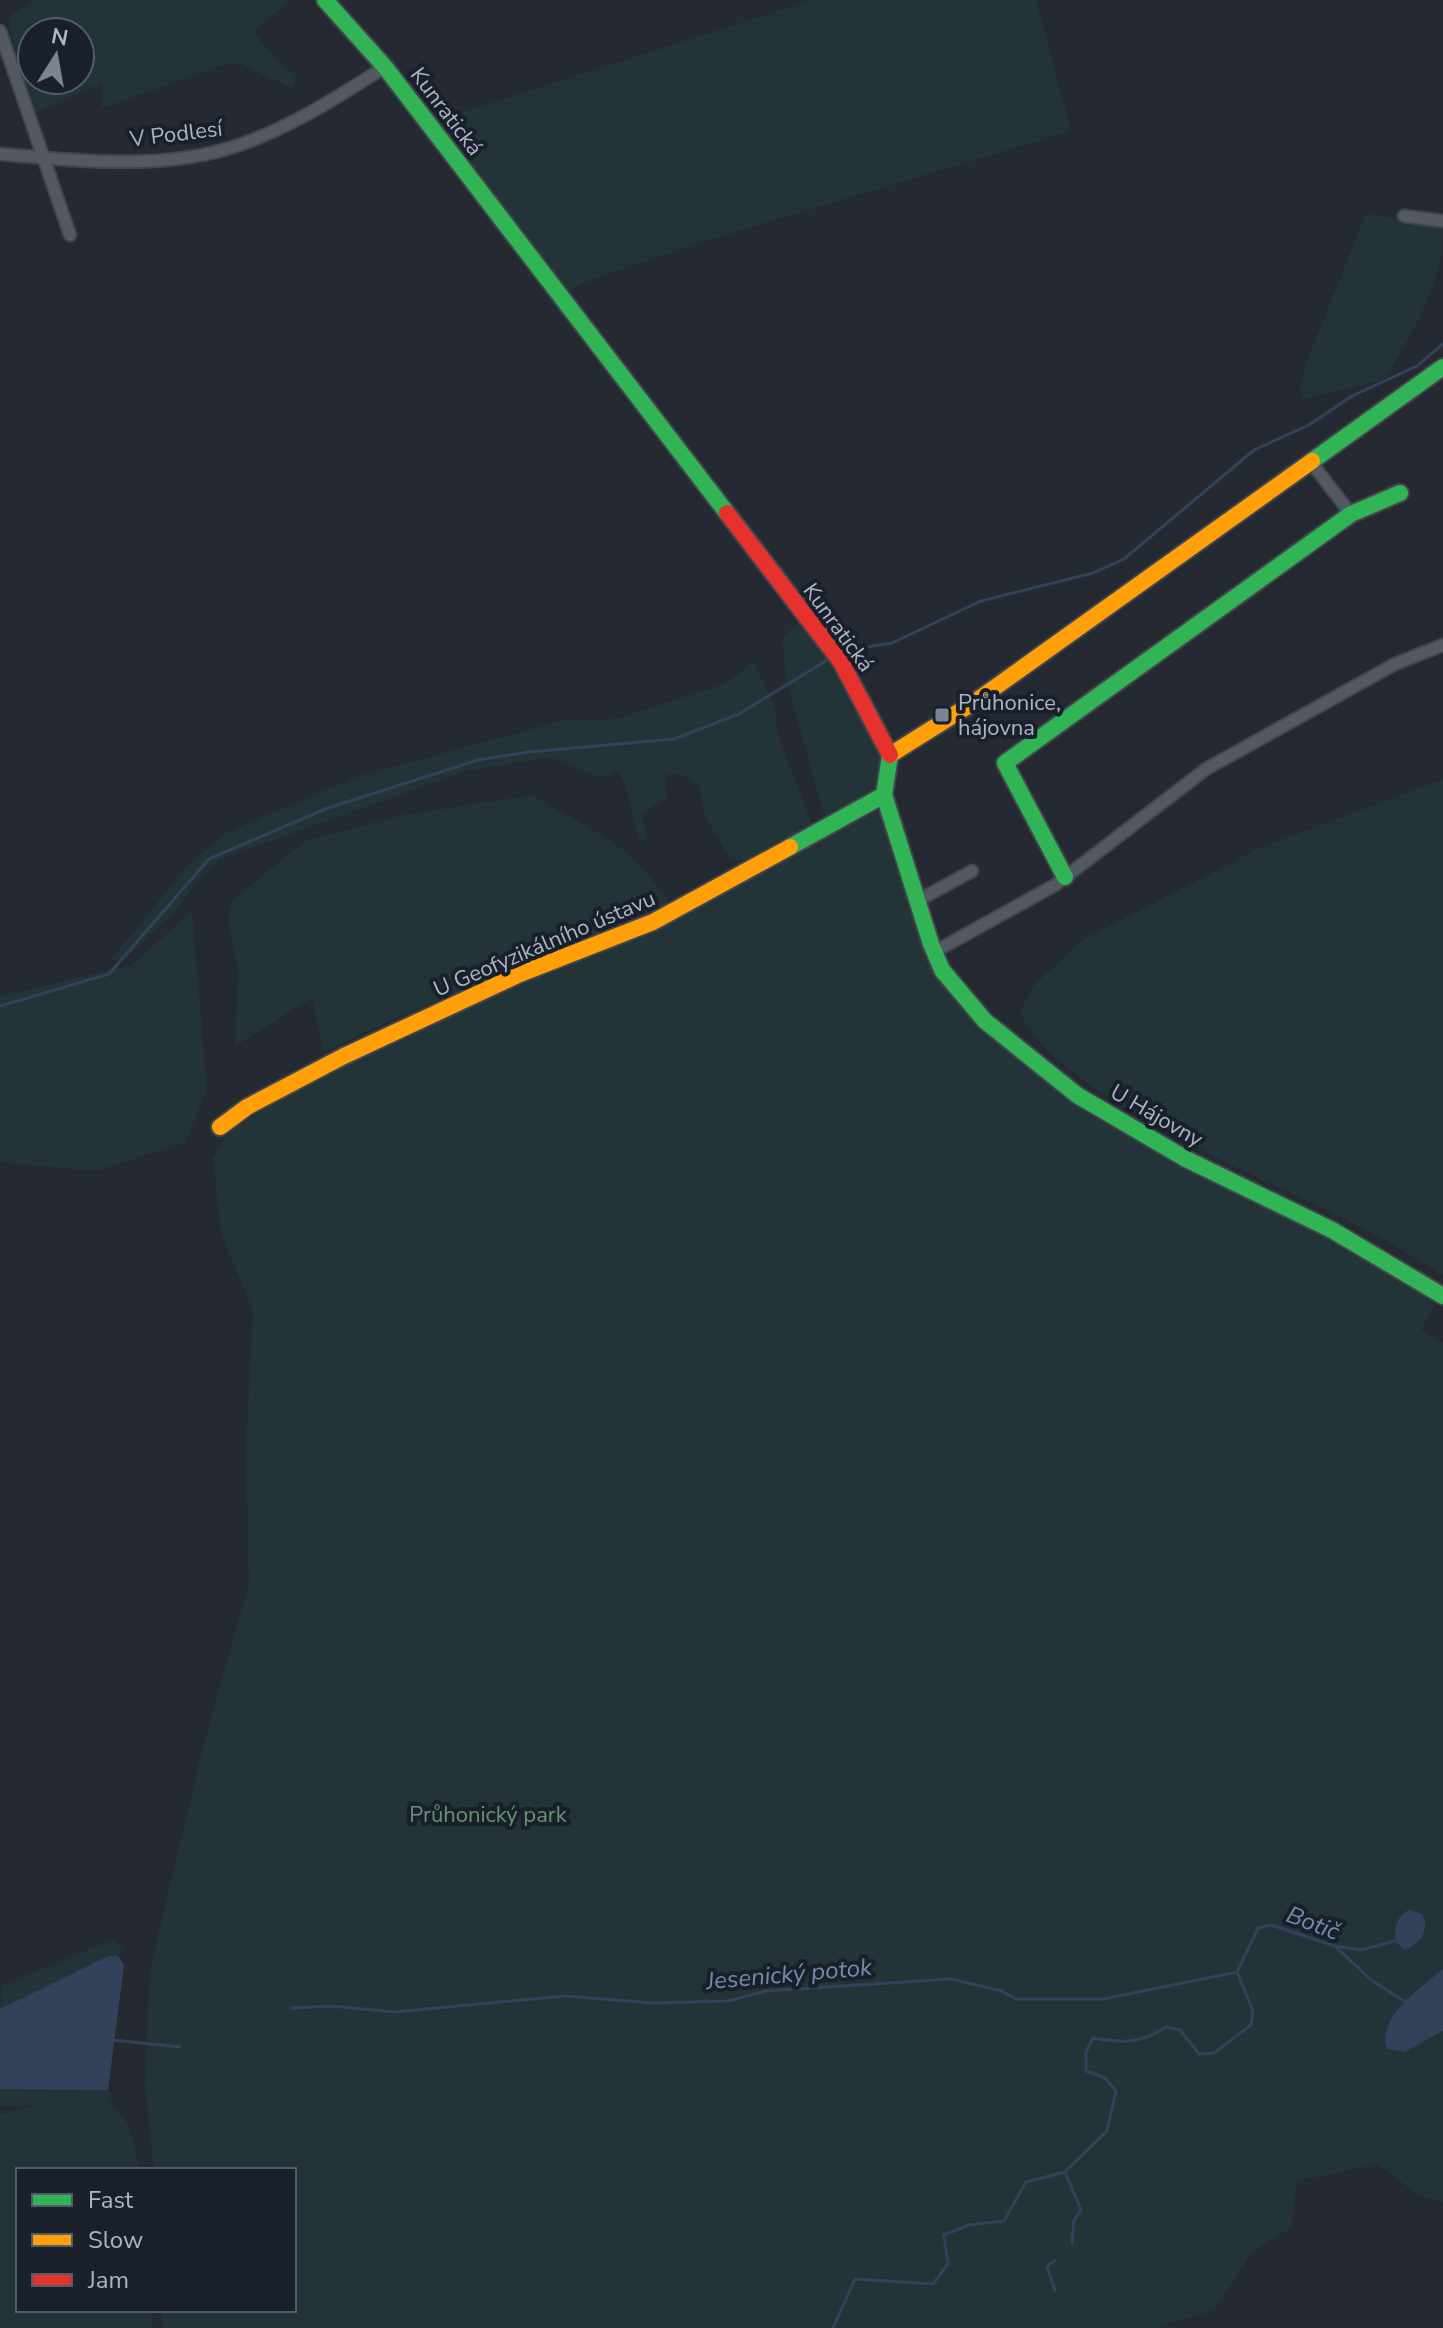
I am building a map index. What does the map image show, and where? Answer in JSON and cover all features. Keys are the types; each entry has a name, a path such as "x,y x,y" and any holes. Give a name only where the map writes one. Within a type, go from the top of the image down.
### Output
{"street":[{"name":"Kunratická","path":"325,0 385,67 841,662 867,706 890,755"},
{"path":"0,31 70,235"},
{"name":"V Podlesí","path":"0,154 154,160 237,146 304,117 385,67"},
{"path":"1404,216 1443,221"},
{"path":"890,755 946,722 1443,367"},
{"path":"1310,461 1351,514"},
{"path":"1065,877 1005,763 1351,514 1400,493"},
{"path":"934,952 1065,877 1206,769 1395,664 1443,645"},
{"name":"U Hájovny","path":"890,755 884,795 934,952 942,970 985,1021 1077,1095 1186,1159 1332,1230 1443,1296"},
{"name":"U Geofyzikálního ústavu","path":"220,1127 247,1107 344,1056 520,974 653,922 884,795"},
{"path":"917,901 972,871"}],"green space":[{"path":"35,0 290,0 253,32 286,70 297,75 292,88 241,64 229,63 102,108 102,83 96,86 96,16 16,16 16,50 9,28 11,16"},
{"path":"812,0 1036,0 1071,131 705,241 579,284 566,295 438,120"},
{"path":"31,96 72,96 36,112"},
{"path":"1366,214 1443,225 1442,247 1432,286 1416,324 1385,379 1303,399 1300,390 1305,366"},
{"path":"800,621 844,679 879,754 878,796 826,822 786,679 782,638"},
{"path":"754,661 775,710 778,735 812,825 745,860 728,856 703,812 700,786 681,774 666,775 667,799 641,813 648,838 639,841 627,790 618,770 601,778 551,757 466,771 220,859 195,884 175,912 126,959 111,960 185,869 224,834 357,777 565,720 616,719 725,684"},
{"path":"1443,779 1443,1274 1354,1224 1163,1130 1115,1101 1073,1072 1040,1042 1020,1012 1034,985 1083,940 1258,849"},
{"path":"532,795 625,851 655,883 669,904 397,1017 323,1052 312,998 235,1046 238,970 228,920 231,901 307,840 403,815"},
{"name":"Průhonický park","path":"883,808 900,870 979,1026 1188,1169 1327,1237 1436,1302 1421,1330 1443,1343 1443,1969 1394,2015 1387,2049 1405,2052 1443,2031 1443,2202 1418,2195 1378,2164 1297,2181 1292,2227 1251,2253 1215,2310 1154,2328 163,2328 163,2312 296,2312 296,2168 154,2168 145,2085 150,1970 203,1747 249,1583 246,1447 253,1311 221,1233 213,1158 229,1132 315,1077 529,979 658,929 755,870"},
{"path":"192,911 207,1089 185,1143 95,1171 0,1162 0,996 132,965"},
{"path":"111,1940 125,1947 118,1956 107,1956 0,2009 2,1986"},
{"path":"0,2089 108,2090 111,2099 106,2100 127,2122 139,2168 16,2168 16,2312 152,2312 152,2328 0,2328 0,2114 40,2105 0,2107"}],"water":[{"path":"1409,1910 1422,1914 1425,1926 1419,1940 1405,1950 1395,1941 1395,1932 1399,1919"},
{"path":"108,1956 118,1956 124,1965 108,2090 0,2089 0,2009"},
{"path":"1443,1969 1443,2031 1405,2052 1387,2049 1385,2037 1394,2015"}],"waterway":[{"path":"842,651 892,643 981,601 1093,573 1124,559 1254,450 1309,425 1352,396 1417,366 1443,344"},
{"path":"0,1006 109,974 209,859 325,809 478,760 529,752 674,739 739,714 832,657"},
{"name":"Botič","path":"833,2328 855,2279 933,2284 948,2264 944,2235 969,2225 1004,2221 1026,2182 1065,2172 1107,2131 1116,2091 1105,2078 1086,2071 1086,2052 1093,2038 1131,2041 1148,2037 1166,2027 1180,2030 1199,2054 1214,2053 1251,2025 1253,2011 1237,1972 1258,1928 1271,1925 1335,1946 1371,1980 1407,2003"},
{"path":"1335,1946 1361,1950 1395,1941"},
{"name":"Jesenický potok","path":"292,2008 331,2006 395,2012 564,1996 654,2003 728,2001 766,1991 951,1979 1002,1991 1016,1999 1103,1999 1237,1972"},
{"name":"Jesenický potok","path":"113,2040 180,2047"},
{"path":"1065,2172 1081,2210 1074,2220 1072,2243"},
{"path":"1055,2260 1047,2267 1055,2290"}],"traffic: fast":[{"path":"325,0 385,67 727,513"},
{"path":"1312,461 1443,367"},
{"path":"1065,877 1005,763 1351,514 1400,493"},
{"path":"890,755 884,795 931,944 942,970 985,1021 1077,1095 1186,1159 1332,1230 1443,1296"},
{"path":"790,847 884,795"}],"traffic: slow":[{"path":"890,755 976,701 1312,461"},
{"path":"220,1127 247,1107 344,1056 520,974 653,922 790,847"}],"traffic: jam":[{"path":"727,513 841,662 890,755"}],"place":[{"name":"Průhonice, hájovna","path":"942,715"}]}
